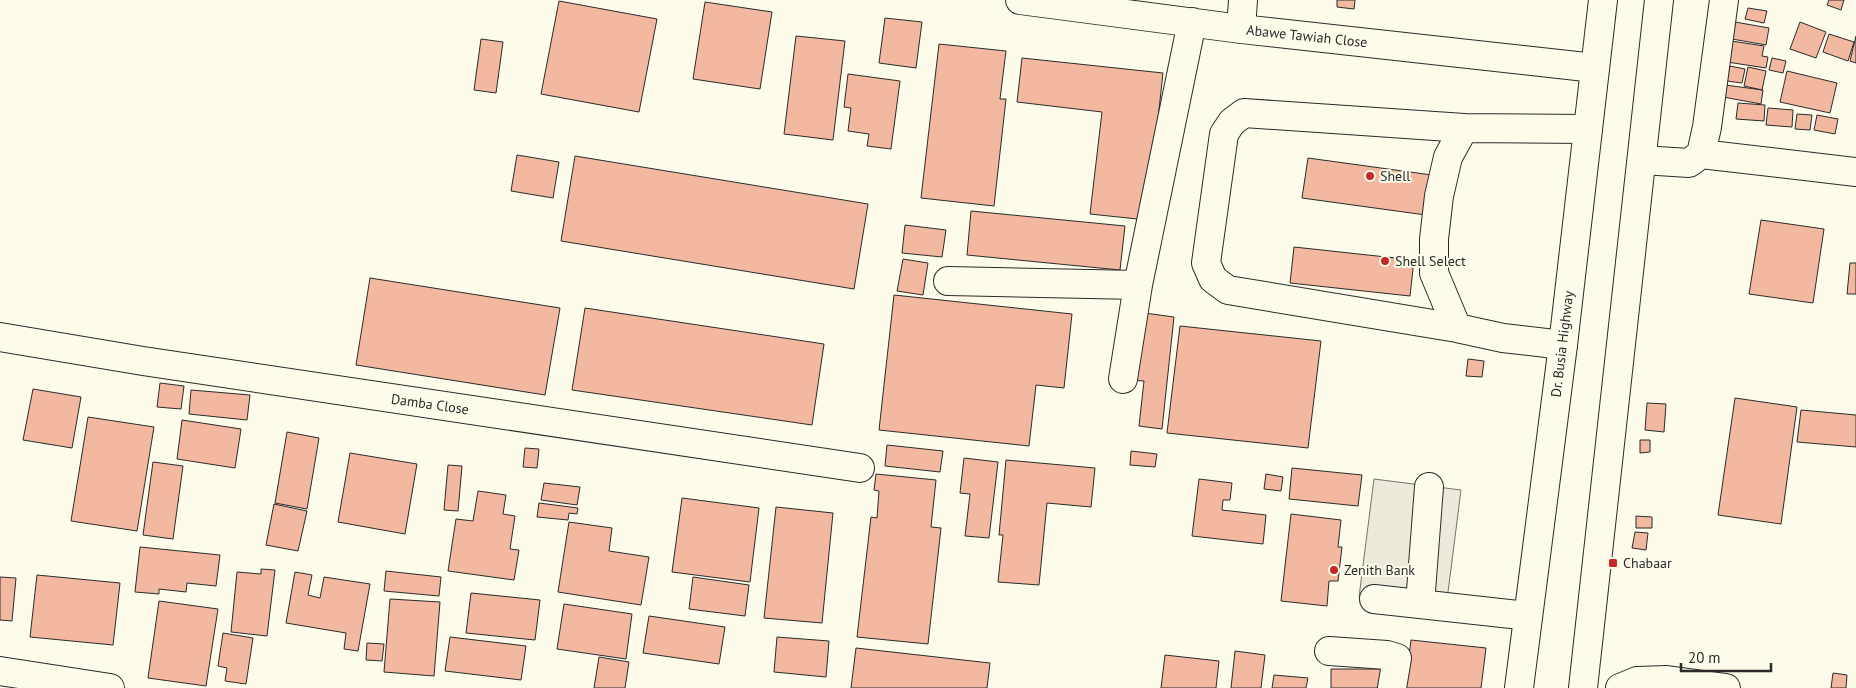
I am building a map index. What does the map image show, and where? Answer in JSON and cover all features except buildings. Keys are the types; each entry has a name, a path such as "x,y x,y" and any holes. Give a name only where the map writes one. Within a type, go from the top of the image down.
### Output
{"main road":[{"name":"Abawe Tawiah Close","path":"1020,0 1241,29 1595,68"},
{"path":"1241,29 1243,0"},
{"name":"Dr. Busia Highway","path":"1519,688 1603,0"},
{"path":"1583,688 1659,0"},
{"path":"1642,160 1689,163 1701,154 1707,127 1724,0"},
{"path":"1123,379 1138,285 1192,22"},
{"path":"1562,344 1502,338 1457,328 1228,290 1213,279 1206,263 1224,134 1232,122 1244,114 1464,128 1588,129"},
{"path":"1457,328 1434,273 1434,239 1439,196 1448,157 1464,128"},
{"path":"1701,154 1856,172"},
{"path":"948,281 1138,285"},
{"name":"Damba Close","path":"0,337 153,363 860,468"},
{"path":"1420,604 1429,487"},
{"path":"1374,599 1528,616"},
{"path":"1329,651 1397,658 1392,688"},
{"path":"0,671 110,688"},
{"path":"1620,688 1638,681 1667,680 1726,688"}],"shaded area":[{"path":"1374,479 1461,490 1446,608 1359,597"}],"place":[{"name":"Shell","path":"1370,176"},
{"name":"Shell Select","path":"1385,261"},
{"name":"Chabaar","path":"1613,563"},
{"name":"Zenith Bank","path":"1334,570"}]}
